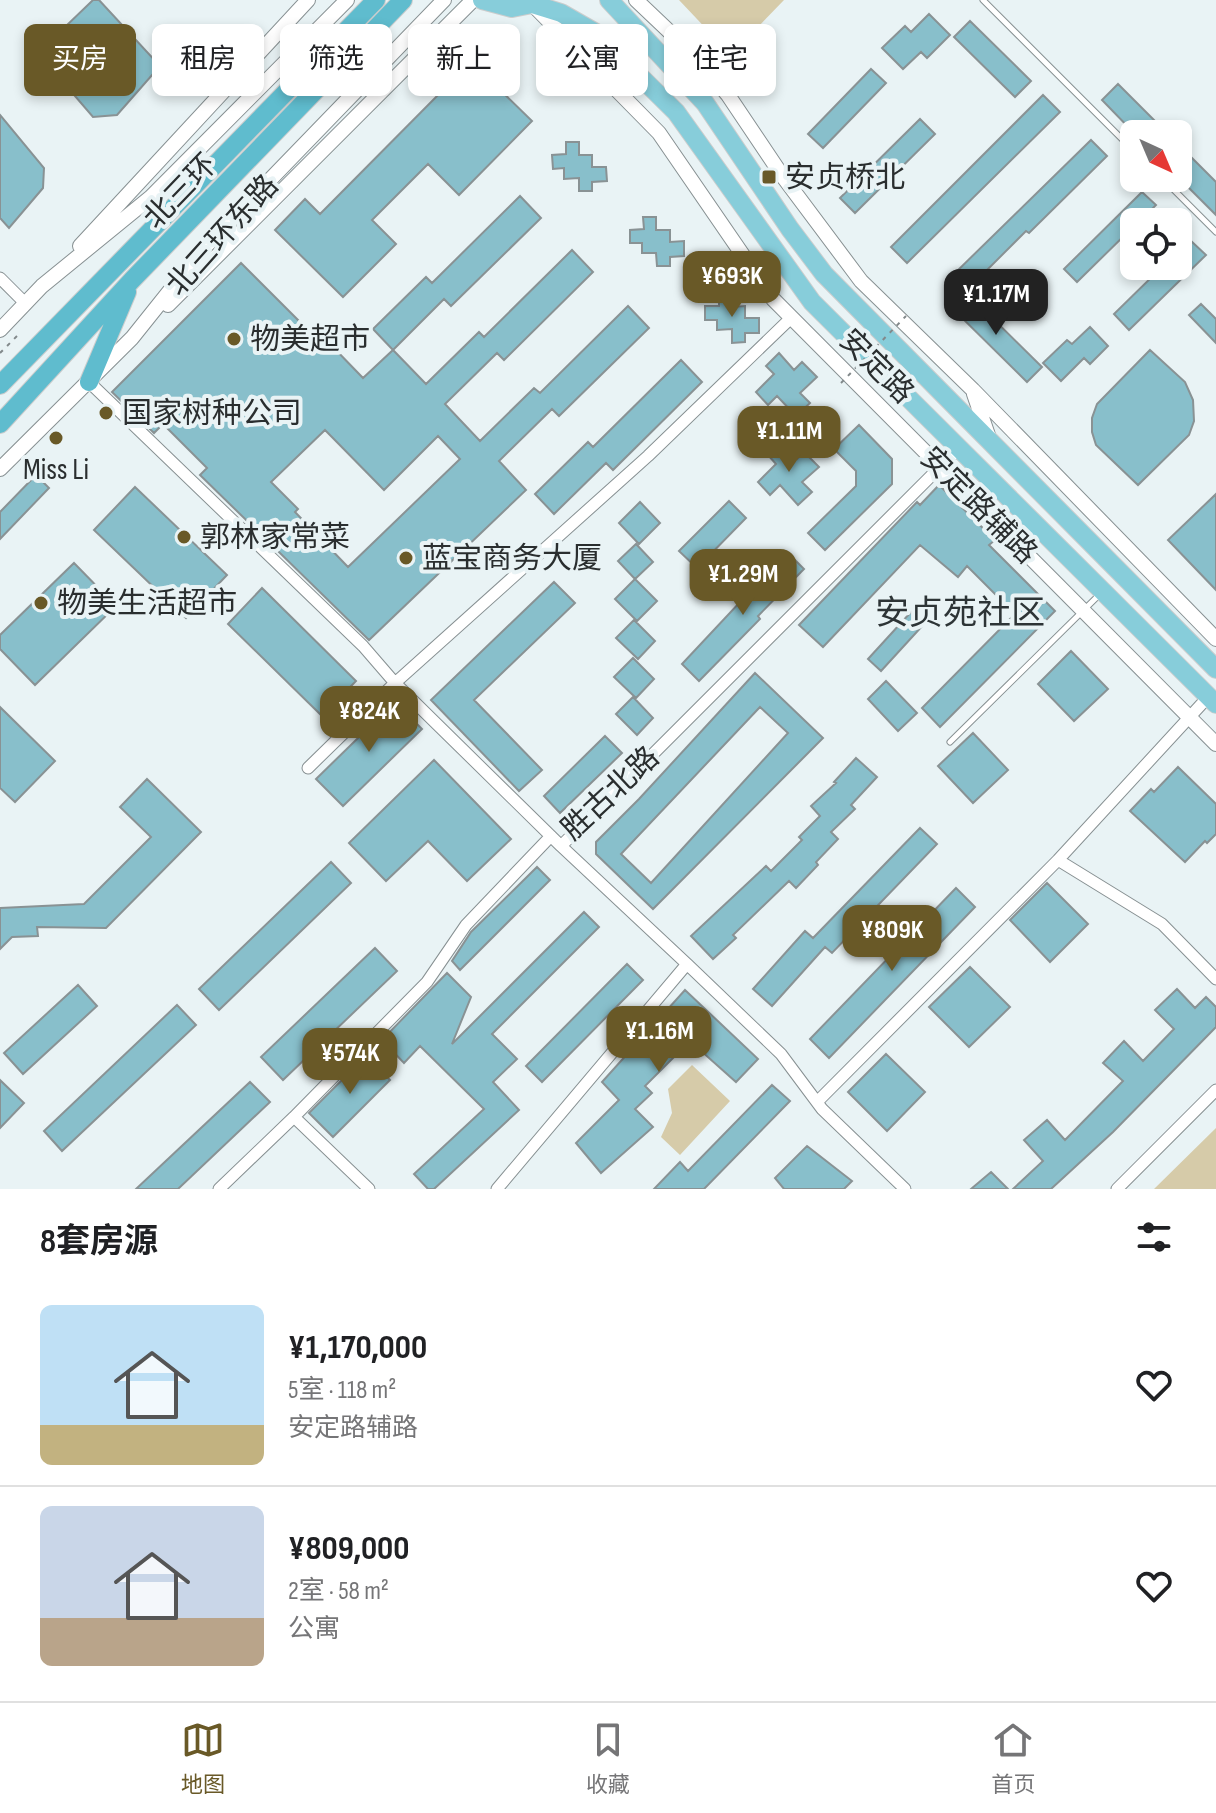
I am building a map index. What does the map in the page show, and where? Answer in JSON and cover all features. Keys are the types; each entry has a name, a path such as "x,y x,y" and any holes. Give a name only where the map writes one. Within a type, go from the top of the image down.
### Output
{"highway":[{"name":"北三环","path":"0,385 376,0"},
{"name":"北三环","path":"0,424 132,280 403,0"},
{"path":"89,382 132,280"}],"main road":[{"name":"安定路","path":"482,0 512,8 532,4 561,13 596,33 676,112 812,302 1212,700"},
{"name":"安定路","path":"609,0 705,103 824,274 1216,669"}],"street":[{"path":"42,286 308,0"},
{"path":"0,330 42,286 151,197 347,0"},
{"name":"北三环东路","path":"0,469 132,338 204,248 444,0"},
{"path":"132,338 188,287 473,0"},
{"path":"636,0 695,56 728,95 859,280 973,390 1216,639"},
{"name":"安定路辅路","path":"532,4 659,133 753,272 792,317 1216,744"},
{"path":"0,278 24,302"},
{"path":"308,768 395,683 648,456 792,317"},
{"name":"胜古北路","path":"89,382 363,646 395,683 561,846 959,448"},
{"path":"973,390 989,438"},
{"path":"817,1102 1058,860 1190,718 1212,700"},
{"path":"219,1189 427,982 466,925 551,836"},
{"path":"561,846 781,1054 817,1102 905,1189"},
{"path":"1058,860 1162,924 1216,979"},
{"path":"497,1189 687,964"},
{"path":"1117,1189 1216,1090"},
{"path":"294,1117 369,1189"}],"lane":[{"path":"983,0 1120,137"},
{"path":"1176,192 1216,232"},
{"path":"950,742 1103,591"}],"path":[{"path":"841,383 906,316"},
{"path":"0,353 17,336"}],"shaded area":[{"path":"679,0 784,0 761,24 702,24"},
{"path":"692,1065 730,1101 680,1155 661,1137 672,1113 668,1089"},
{"path":"1216,1128 1216,1189 1154,1189"}],"building":[{"path":"93,0 99,0 121,24 68,24"},
{"path":"929,14 950,35 927,58 921,52 903,69 882,48 905,26 911,32"},
{"path":"970,21 1031,81 1015,97 954,37"},
{"path":"136,40 152,57 152,75 136,93"},
{"path":"871,69 886,83 823,148 808,134"},
{"path":"1118,84 1154,120 1121,120 1102,100"},
{"path":"1043,95 1060,112 907,263 891,247"},
{"path":"75,96 134,96 117,115 93,117"},
{"path":"437,96 506,96 532,121 459,195 428,164 372,220 396,244 343,297 275,230 305,199 320,214"},
{"path":"0,115 44,168 43,188 9,228 0,218"},
{"path":"920,119 935,134 855,213 840,198"},
{"path":"1091,140 1107,156 968,289 954,274"},
{"path":"566,142 579,142 579,155 592,155 592,167 606,167 607,181 592,182 592,191 579,191 579,178 564,179 564,168 553,169 552,155 566,154"},
{"path":"1192,158 1216,182 1216,215 1192,191"},
{"path":"1142,192 1156,205 1153,208 1126,208"},
{"path":"520,196 541,218 451,306 444,299 393,350 373,329 426,277 432,283"},
{"path":"1120,214 1120,240 1077,282 1064,269"},
{"path":"643,217 656,217 656,230 670,230 670,242 684,241 684,256 670,257 670,266 657,266 656,253 642,253 642,243 630,243 630,230 644,229"},
{"path":"1192,242 1206,255 1192,269"},
{"path":"572,250 593,272 504,360 497,353 445,404 480,441 534,388 540,393 628,306 649,328 559,416 552,409 499,461 526,490 369,640 200,475 207,468 163,424 154,433 112,392 241,263 328,350 332,346 363,378 393,350 426,384 479,332 484,337","holes":["325,430 384,490 438,436 460,459 348,567 271,482"]},
{"path":"1149,280 1180,280 1129,330 1114,314"},
{"path":"966,292 1042,367 1027,382 951,307"},
{"path":"731,293 732,307 745,306 745,318 759,318 759,333 745,333 745,342 732,343 732,329 717,330 717,320 705,320 705,306 719,306 719,294"},
{"path":"1201,304 1216,319 1216,343 1189,315"},
{"path":"1090,327 1108,346 1090,364 1084,358 1061,381 1043,363 1067,340 1072,344"},
{"path":"1150,350 1185,382 1193,400 1194,421 1189,435 1138,485 1096,445 1092,418 1097,404"},
{"path":"779,353 794,370 802,362 817,377 800,393 810,403 796,416 777,396 768,405 756,392 774,374 766,366"},
{"path":"681,360 702,382 613,470 606,463 554,514 535,494 588,442 593,447"},
{"path":"859,425 892,459 892,484 825,550 808,533 856,486 856,471 834,449"},
{"path":"781,443 797,459 804,452 819,467 802,482 812,492 798,505 780,485 770,495 758,482 776,464 768,455"},
{"path":"36,475 49,488 0,539 0,512"},
{"path":"939,485 995,540 989,545 1055,611 940,727 922,708 1015,614 967,566 958,577 920,545 823,647 799,625 917,502 920,505"},
{"path":"135,487 227,575 186,618 94,530"},
{"path":"1216,494 1216,590 1168,540"},
{"path":"729,501 746,518 697,568 679,551"},
{"path":"640,502 660,523 639,544 619,523"},
{"path":"636,544 653,562 635,579 618,561"},
{"path":"787,552 804,569 699,681 682,664"},
{"path":"74,563 116,606 35,685 0,649 0,635"},
{"path":"635,579 657,601 637,621 615,599"},
{"path":"554,582 575,603 474,700 542,770 519,791 431,700"},
{"path":"262,588 356,681 322,716 228,624"},
{"path":"911,612 924,624 881,671 868,659"},
{"path":"634,620 655,641 638,659 616,638"},
{"path":"1071,651 1108,689 1074,721 1038,684"},
{"path":"633,658 654,679 636,698 614,677"},
{"path":"755,673 823,738 653,909 596,854 596,842","holes":["760,707 788,733 651,883 621,854"]},
{"path":"886,681 917,713 898,731 868,699"},
{"path":"633,697 653,718 637,735 616,714"},
{"path":"395,702 422,729 343,806 316,779"},
{"path":"0,707 55,761 15,802 0,788"},
{"path":"973,733 1008,770 973,803 938,766"},
{"path":"605,736 622,753 560,813 544,796"},
{"path":"856,758 877,777 851,805 855,809 831,832 838,839 796,888 789,881 733,935 736,938 713,959 691,936 766,866 771,871 802,840 799,837 820,816 811,806 836,783"},
{"path":"434,760 511,839 467,881 428,841 386,881 349,843"},
{"path":"1178,767 1216,804 1216,834 1185,862 1130,811"},
{"path":"147,779 201,832 106,928 37,927 38,936 12,937 0,949 0,908 84,904 151,837 120,807"},
{"path":"920,828 937,844 832,953 825,947 772,1006 753,989 805,931 813,938"},
{"path":"331,862 351,883 219,1010 199,989"},
{"path":"537,867 550,880 460,970 452,961 471,932"},
{"path":"1047,883 1088,924 1050,962 1010,920"},
{"path":"956,888 975,907 829,1058 810,1039"},
{"path":"584,912 599,927 492,1034 517,1059 493,1082 519,1110 434,1189 428,1189 414,1174 484,1109 420,1046 404,1063 382,1040 447,973 471,997 452,1044"},
{"path":"375,948 397,971 283,1080 261,1057"},
{"path":"627,964 643,980 542,1082 526,1066"},
{"path":"970,967 1010,1007 969,1047 929,1007"},
{"path":"78,985 97,1006 23,1074 4,1053"},
{"path":"1177,989 1195,1008 1206,997 1216,1007 1216,1027 1113,1132 1051,1189 1013,1189 1043,1161 1024,1140 1047,1120 1065,1140 1123,1081 1103,1063 1124,1041 1143,1061 1174,1029 1155,1010"},
{"path":"685,990 758,1059 736,1082 690,1041 645,1086 652,1093 635,1109 653,1127 601,1173 576,1143 619,1100 602,1082"},
{"path":"177,1005 196,1025 62,1151 44,1131"},
{"path":"886,1054 925,1092 887,1131 848,1092"},
{"path":"366,1056 390,1080 333,1137 309,1113"},
{"path":"0,1080 24,1103 0,1128"},
{"path":"250,1082 270,1102 178,1189 136,1189"},
{"path":"772,1085 790,1101 704,1189 654,1189 680,1162 688,1171"},
{"path":"807,1146 852,1181 844,1189 784,1189 775,1178"},
{"path":"991,1172 1008,1189 971,1189"}],"place":[{"name":"安贞桥北","path":"769,177"},
{"name":"物美超市","path":"234,339"},
{"name":"国家树种公司","path":"106,413"},
{"name":"Miss Li","path":"56,438"},
{"name":"郭林家常菜","path":"184,537"},
{"name":"蓝宝商务大厦","path":"406,558"},
{"name":"物美生活超市","path":"41,603"}],"district":[{"name":"安贞苑社区","path":"960,612"}]}
